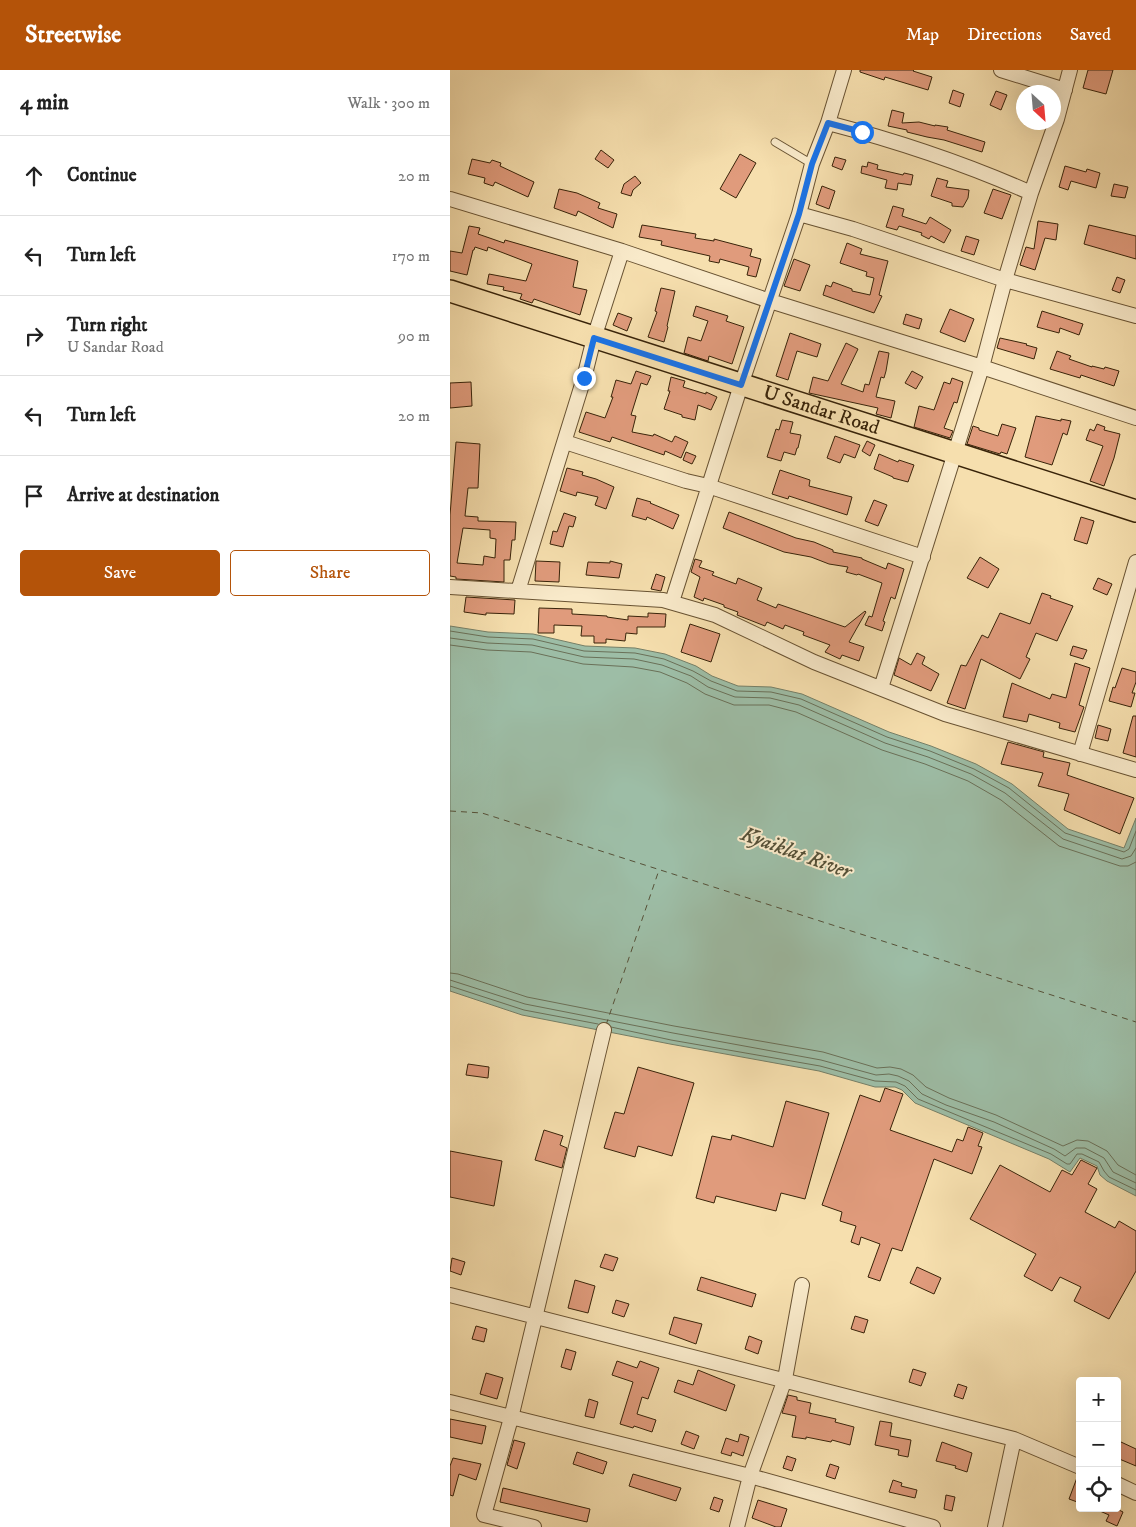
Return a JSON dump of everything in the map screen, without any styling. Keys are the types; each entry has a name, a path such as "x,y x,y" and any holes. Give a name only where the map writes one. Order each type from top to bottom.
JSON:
{"main road":[{"name":"U Sandar Road","path":"450,291 1136,511"}],"street":[{"path":"672,602 741,385 799,214 812,164 828,123 844,70"},
{"path":"1001,70 1065,90"},
{"path":"881,688 982,367 1005,280 1031,193 1057,120 1070,70"},
{"path":"828,123 862,132 985,173 1031,193"},
{"path":"450,199 622,252 1136,418"},
{"path":"799,214 853,229 1005,280 1136,316"},
{"path":"518,591 565,442 594,338 622,252"},
{"path":"565,442 686,481 708,486 923,557"},
{"path":"1080,754 1130,606 1136,562"},
{"path":"450,587 672,602 715,615 814,662 945,714 1136,770"},
{"path":"534,1527 484,1515 510,1418 604,1030"},
{"path":"737,1527 750,1476 785,1379 802,1285"},
{"path":"450,1295 1014,1439 1076,1465"},
{"path":"450,1402 750,1476 933,1527"},
{"path":"995,1527 1014,1439"},
{"path":"1121,1486 1136,1493"}],"lane":[{"path":"775,142 812,164"}],"water":[{"name":"Kyaiklat River","path":"450,626 488,632 533,634 585,646 635,648 665,654 738,686 771,687 802,694 889,732 976,764 1012,784 1068,829 1124,848 1136,818 1136,1196 1107,1181 1100,1175 1097,1166 1080,1158 1070,1172 1049,1159 915,1103 902,1090 895,1087 875,1087 819,1071 522,1015 450,991"}],"building":[{"path":"860,70 914,70 932,77 928,90 885,77 884,80 860,72"},
{"path":"1088,70 1113,70 1106,94 1083,88"},
{"path":"953,90 964,94 960,107 949,103"},
{"path":"996,91 1007,95 1001,110 990,105"},
{"path":"892,110 904,113 902,123 919,122 948,127 947,130 985,142 982,152 888,126"},
{"path":"601,150 614,160 608,168 595,159"},
{"path":"740,154 756,163 736,198 720,189"},
{"path":"835,157 846,160 842,170 832,166"},
{"path":"472,159 490,163 492,160 501,163 500,166 534,182 528,197 495,182 493,186 484,183 485,178 468,174"},
{"path":"868,162 878,165 877,169 903,175 904,173 913,175 911,185 898,183 897,190 885,188 887,180 861,173 862,166 867,167"},
{"path":"1065,166 1086,172 1087,169 1100,173 1096,188 1071,181 1068,190 1059,187"},
{"path":"635,176 641,183 633,190 631,196 621,193 624,184"},
{"path":"937,178 948,181 946,187 969,190 968,198 963,207 952,206 952,203 931,196"},
{"path":"1114,184 1128,187 1125,198 1111,196"},
{"path":"822,186 835,191 829,209 816,204"},
{"path":"559,189 577,193 600,203 598,208 617,214 613,228 578,211 576,216 554,208"},
{"path":"993,189 1011,195 1002,219 984,213"},
{"path":"893,206 904,209 902,216 926,224 930,217 951,230 944,243 931,236 929,239 921,235 922,233 899,226 897,230 886,227"},
{"path":"1038,221 1058,224 1056,240 1045,238 1035,270 1020,265 1026,247 1034,249"},
{"path":"642,225 696,234 695,238 714,241 714,239 752,249 750,256 761,259 756,277 747,275 749,267 720,259 719,263 709,261 710,256 661,245 662,241 639,237"},
{"path":"1089,225 1136,236 1136,259 1084,244"},
{"path":"469,226 480,228 478,234 504,243 505,240 578,261 573,287 587,290 580,315 534,299 532,303 520,299 522,294 503,290 504,287 487,284 489,274 526,281 532,264 488,247 487,251 475,247 467,275 450,271 450,251 462,253"},
{"path":"966,236 979,240 974,255 961,251"},
{"path":"847,243 862,249 860,254 888,261 879,295 882,296 874,313 823,295 826,285 831,287 833,282 852,289 852,291 870,295 874,278 866,276 867,272 840,263"},
{"path":"794,259 810,265 800,291 784,286"},
{"path":"1117,277 1125,280 1120,293 1112,290"},
{"path":"661,288 675,291 664,342 648,337 657,312 655,311"},
{"path":"696,306 728,316 726,321 744,327 732,364 709,356 708,361 684,353 688,337 701,341 708,321 693,316"},
{"path":"950,309 974,319 965,342 940,332"},
{"path":"1042,311 1083,324 1079,335 1060,328 1059,333 1037,327"},
{"path":"618,313 632,318 627,331 613,325"},
{"path":"906,314 922,319 919,329 903,324"},
{"path":"790,333 821,344 817,357 797,351 788,380 776,376"},
{"path":"1000,338 1037,348 1034,359 997,348"},
{"path":"846,343 858,349 841,384 863,392 865,384 869,385 879,351 889,353 884,378 881,377 876,397 895,401 891,418 876,414 878,408 809,393 813,377 828,381"},
{"path":"1057,351 1071,356 1069,359 1092,367 1104,369 1105,367 1119,371 1114,386 1081,375 1080,378 1050,369"},
{"path":"636,371 651,376 647,385 641,383 631,415 636,416 632,432 653,436 654,434 672,442 675,436 688,442 681,458 665,451 664,455 612,437 610,442 579,432 586,412 605,418 613,397 611,397 616,380 631,384"},
{"path":"912,371 923,377 916,389 905,383"},
{"path":"671,377 685,381 683,387 706,394 706,392 717,397 711,410 698,405 695,420 682,417 682,415 664,409 670,391 668,391"},
{"path":"952,378 963,382 957,403 954,402 944,428 953,431 950,438 914,427 919,406 934,410 944,382 950,384"},
{"path":"471,382 472,406 450,408 450,383"},
{"path":"1036,416 1071,421 1067,435 1063,433 1052,465 1025,457"},
{"path":"782,420 793,422 790,433 801,435 795,455 784,452 781,461 767,457 776,429 779,430"},
{"path":"1002,424 1016,428 1007,454 1001,452 1000,454 967,444 973,426 998,436"},
{"path":"1097,424 1105,427 1104,430 1120,434 1104,486 1090,481 1103,446 1086,440 1090,429 1094,431"},
{"path":"835,436 860,445 855,458 844,454 840,463 827,458"},
{"path":"867,441 875,445 870,456 862,451"},
{"path":"456,442 480,444 478,488 468,488 465,516 478,517 478,521 516,522 515,540 512,540 510,560 504,560 504,582 456,579 456,577 450,576 450,515","holes":["463,528 490,530 490,538 496,539 495,558 484,556 483,565 457,563"]},
{"path":"686,452 696,456 692,464 683,460"},
{"path":"879,454 898,462 899,460 914,465 908,482 893,478 874,469"},
{"path":"567,468 583,472 582,475 614,487 606,509 595,505 598,497 577,492 576,496 560,491"},
{"path":"780,470 810,480 809,486 852,497 847,515 789,496 788,499 772,494"},
{"path":"637,498 651,502 679,515 673,529 647,517 646,520 632,516"},
{"path":"874,500 887,505 878,526 865,521"},
{"path":"729,512 796,538 814,542 833,550 833,552 862,558 886,569 888,563 904,569 895,599 891,597 883,621 885,622 882,631 865,625 869,616 872,617 882,583 858,574 846,572 848,567 784,552 723,528"},
{"path":"564,513 576,517 573,527 569,526 563,547 550,544 553,531 557,532"},
{"path":"1081,517 1094,521 1087,544 1074,540"},
{"path":"980,557 999,569 988,588 967,578"},
{"path":"695,559 702,561 699,567 714,572 712,575 736,584 738,578 762,588 757,600 776,608 778,604 845,627 865,611 849,642 864,647 859,661 842,655 840,659 825,652 830,645 803,635 804,632 785,625 783,629 767,622 765,626 737,615 738,612 724,607 724,605 704,598 703,601 694,597 700,577 691,572"},
{"path":"536,561 560,562 559,582 535,581"},
{"path":"610,561 622,564 619,578 586,575 588,562 610,563"},
{"path":"656,574 665,577 661,591 651,589"},
{"path":"1098,578 1112,584 1107,595 1093,589"},
{"path":"1042,593 1051,596 1050,598 1073,606 1057,641 1036,633 1026,657 1030,659 1020,679 981,659 965,709 947,703 961,665 966,666 982,635 988,638 1000,613 1030,624"},
{"path":"466,597 515,600 514,614 486,613 486,615 464,612"},
{"path":"539,608 572,609 572,614 607,616 628,620 628,616 648,617 648,613 666,614 665,627 637,627 637,634 626,633 625,641 606,639 606,643 594,643 594,636 581,636 582,626 554,625 554,633 538,633"},
{"path":"690,624 720,634 711,662 681,652"},
{"path":"1073,646 1087,650 1083,659 1070,655"},
{"path":"917,653 925,657 922,664 939,674 931,691 894,675 899,658 911,665"},
{"path":"1075,663 1090,668 1079,705 1084,707 1075,732 1059,728 1060,723 1029,714 1027,722 1003,717 1012,683 1050,699 1052,694 1066,698"},
{"path":"1122,668 1136,672 1136,682 1132,693 1135,693 1131,707 1109,701"},
{"path":"1133,716 1136,716 1136,757 1123,753"},
{"path":"1098,725 1111,729 1108,741 1095,738"},
{"path":"1008,742 1044,752 1043,757 1070,763 1067,775 1134,798 1120,834 1064,810 1069,794 1038,786 1043,773 1001,764"},
{"path":"468,1064 489,1067 488,1078 466,1075"},
{"path":"638,1067 694,1083 672,1156 638,1146 635,1157 604,1148 615,1112 624,1114"},
{"path":"885,1088 903,1094 890,1130 952,1152 957,1139 963,1141 968,1127 983,1133 978,1146 982,1147 972,1174 934,1159 902,1251 892,1248 880,1281 868,1277 880,1244 861,1237 859,1245 851,1242 856,1226 840,1221 842,1212 822,1205 860,1095 880,1102"},
{"path":"786,1101 829,1113 805,1199 781,1193 776,1211 716,1196 714,1203 696,1198 712,1136 731,1140 732,1135 773,1147"},
{"path":"544,1130 563,1136 560,1145 567,1148 562,1168 535,1160"},
{"path":"450,1151 502,1161 494,1206 450,1197"},
{"path":"1081,1160 1097,1168 1088,1184 1097,1189 1085,1212 1115,1228 1119,1221 1136,1231 1136,1271 1109,1319 1074,1301 1081,1287 1060,1277 1052,1291 1024,1276 1036,1254 970,1219 1000,1165 1050,1192 1062,1170 1072,1175"},
{"path":"605,1254 618,1258 613,1271 600,1267"},
{"path":"452,1258 465,1262 461,1275 450,1271"},
{"path":"917,1267 941,1278 934,1294 910,1283"},
{"path":"701,1277 756,1294 752,1307 697,1290"},
{"path":"575,1280 595,1286 588,1313 568,1308"},
{"path":"616,1300 629,1304 624,1317 612,1313"},
{"path":"855,1316 868,1320 864,1333 851,1329"},
{"path":"674,1317 702,1324 696,1344 669,1334"},
{"path":"476,1326 487,1329 484,1342 472,1339"},
{"path":"749,1336 762,1341 758,1354 745,1349"},
{"path":"566,1349 576,1352 571,1370 561,1367"},
{"path":"617,1361 637,1368 640,1361 659,1368 648,1399 642,1397 637,1414 656,1420 652,1432 620,1424 633,1382 612,1375"},
{"path":"913,1369 926,1373 921,1386 909,1382"},
{"path":"698,1370 735,1385 726,1411 674,1392 678,1380 693,1385"},
{"path":"486,1373 503,1378 497,1399 480,1394"},
{"path":"958,1384 967,1387 963,1399 954,1396"},
{"path":"788,1395 797,1397 797,1400 811,1403 809,1413 836,1419 835,1422 854,1427 850,1445 832,1440 831,1442 806,1437 806,1439 792,1437 796,1416 782,1413"},
{"path":"589,1399 598,1402 594,1418 585,1416"},
{"path":"450,1419 486,1426 482,1444 450,1437"},
{"path":"880,1421 892,1423 890,1436 911,1440 908,1457 898,1455 899,1450 875,1445"},
{"path":"686,1431 699,1436 694,1449 681,1444"},
{"path":"740,1434 749,1437 743,1456 732,1452 731,1456 721,1453 726,1438 738,1442"},
{"path":"514,1440 525,1443 517,1469 507,1465"},
{"path":"942,1442 972,1453 967,1472 955,1468 956,1466 936,1461"},
{"path":"1121,1442 1136,1449 1136,1466 1121,1460"},
{"path":"577,1452 607,1462 603,1474 573,1464"},
{"path":"787,1456 796,1459 792,1471 783,1468"},
{"path":"453,1458 481,1464 476,1480 459,1474 453,1496 450,1495 450,1466"},
{"path":"830,1464 839,1467 835,1479 826,1476"},
{"path":"633,1474 681,1488 676,1501 629,1486"},
{"path":"893,1480 902,1483 901,1486 917,1490 915,1498 889,1492"},
{"path":"1076,1480 1076,1502 1069,1499"},
{"path":"503,1488 590,1509 587,1522 500,1502"},
{"path":"946,1495 955,1497 952,1511 944,1509"},
{"path":"714,1497 723,1500 719,1512 710,1509"},
{"path":"758,1500 787,1509 781,1527 752,1518"},
{"path":"1102,1512 1123,1512 1117,1526 1106,1521 1109,1515"}],"ferry route":[{"path":"450,811 482,813 1136,1022"},
{"path":"606,1025 659,870"}],"route":[{"path":"584,378 594,338 741,385 799,214 812,164 828,123 862,132"}]}
